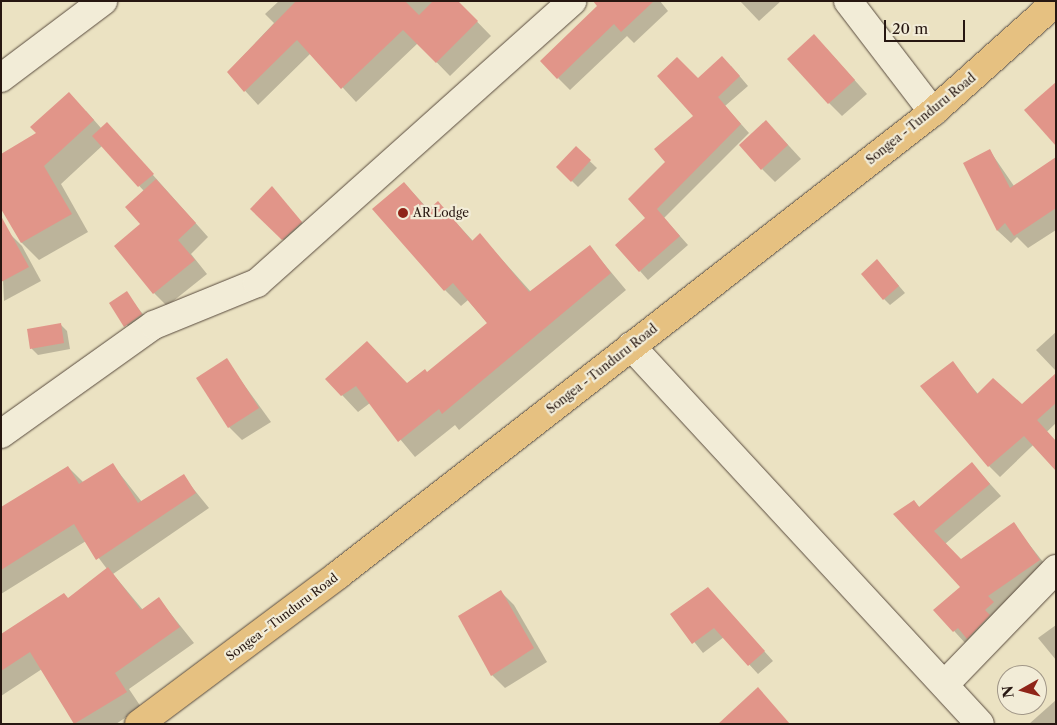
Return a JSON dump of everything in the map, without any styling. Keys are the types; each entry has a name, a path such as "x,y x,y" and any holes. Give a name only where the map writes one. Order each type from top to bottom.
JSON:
{"highway":[{"name":"Songea - Tunduru Road","path":"139,724 933,112 1056,2"}],"street":[{"path":"1,78 102,1"},
{"path":"1,434 154,325 257,284 572,1"},
{"path":"848,1 933,112"},
{"path":"631,346 980,724"},
{"path":"944,684 1056,569"}],"building":[{"path":"296,1 405,1 419,15 433,1 458,1 478,21 436,63 403,30 341,89 297,40 244,92 227,72"},
{"path":"593,1 654,1 621,32 614,24 557,79 540,61 597,6"},
{"path":"814,34 855,80 828,104 787,59"},
{"path":"722,56 740,76 718,97 741,124 657,209 680,236 639,272 615,245 645,218 628,199 665,162 654,149 693,116 657,76 677,57 698,78"},
{"path":"1056,82 1056,146 1024,110"},
{"path":"69,92 94,120 44,166 72,214 21,243 1,209 1,154 36,133 30,127"},
{"path":"766,120 788,145 761,170 739,145"},
{"path":"107,122 154,174 138,187 92,136"},
{"path":"576,146 591,160 571,182 556,167"},
{"path":"990,149 1010,188 1056,157 1056,208 1014,236 1005,223 997,231 963,163"},
{"path":"156,179 196,223 178,240 195,260 153,294 114,246 140,224 125,207"},
{"path":"404,182 428,210 438,201 472,241 480,233 529,292 590,245 611,273 442,414 439,409 398,442 356,386 341,396 325,379 367,341 407,383 425,369 427,372 487,323 453,283 444,291 372,209"},
{"path":"272,186 302,222 282,240 250,209"},
{"path":"1,216 29,267 1,282"},
{"path":"877,259 899,286 883,300 861,274"},
{"path":"127,291 142,314 124,327 109,303"},
{"path":"61,323 64,343 30,349 27,329"},
{"path":"227,358 259,408 228,428 196,378"},
{"path":"953,361 977,394 993,378 1022,404 1056,373 1056,403 1037,420 1056,441 1056,471 1024,436 988,467 920,386"},
{"path":"972,462 990,484 934,531 961,559 1014,522 1040,560 988,596 994,602 985,610 990,615 967,639 958,628 953,632 933,610 960,587 893,514 914,500 919,507"},
{"path":"113,463 138,503 184,474 196,493 96,560 74,524 1,570 1,507 68,466 79,484"},
{"path":"108,567 141,610 159,597 180,627 115,673 127,692 74,724 30,652 1,671 1,634 64,593 68,598"},
{"path":"708,587 765,651 748,666 714,628 692,644 670,614"},
{"path":"501,590 534,648 491,676 458,616"},
{"path":"758,687 790,724 718,724 746,698"}],"place":[{"name":"AR Lodge","path":"403,213"}]}
